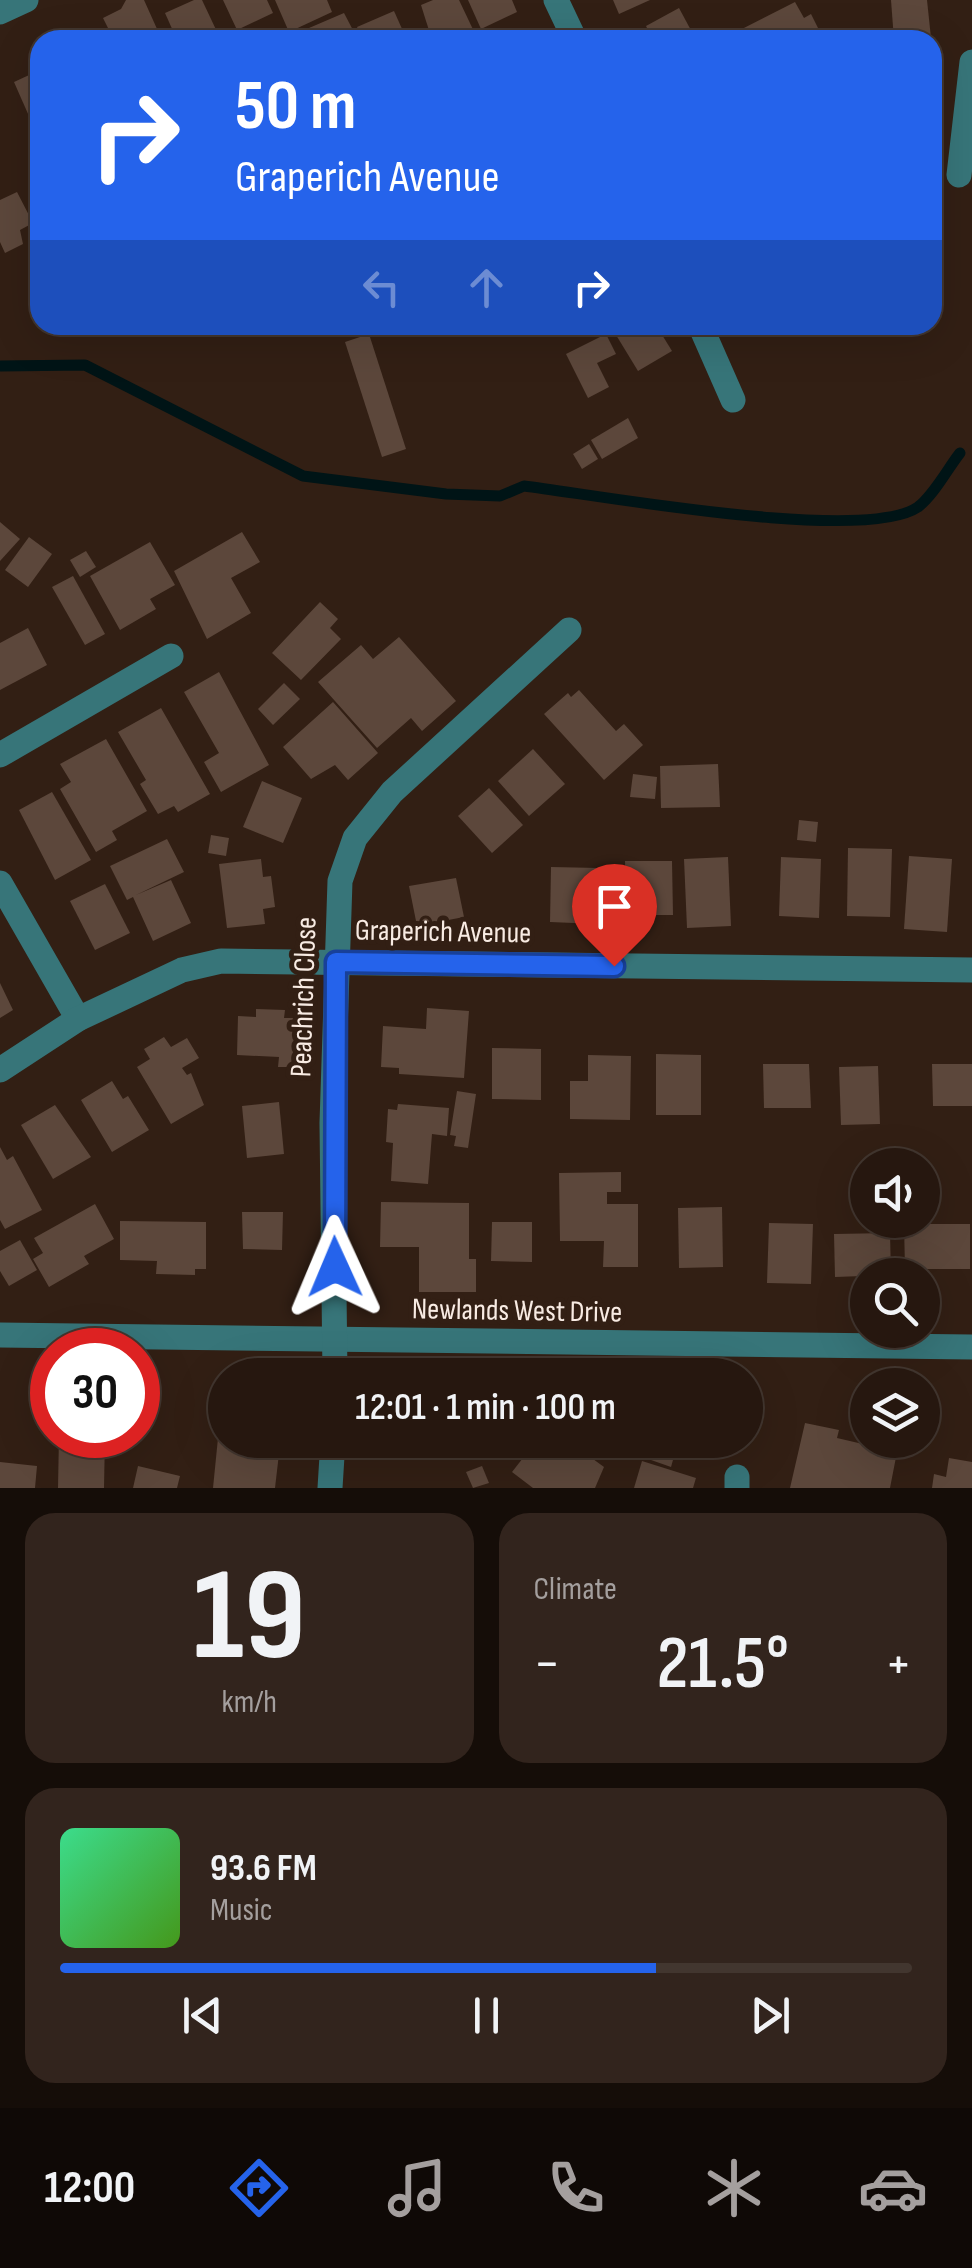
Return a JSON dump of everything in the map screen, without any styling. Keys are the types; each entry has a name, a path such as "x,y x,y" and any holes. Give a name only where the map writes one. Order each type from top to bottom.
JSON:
{"street":[{"path":"0,12 26,0"},
{"path":"556,0 570,30"},
{"path":"959,175 972,62"},
{"path":"704,335 733,400"},
{"name":"Peachrich Close","path":"335,1358 332,1123 340,881 355,838 392,792 569,630"},
{"path":"0,755 171,656"},
{"path":"0,883 78,1019"},
{"name":"Graperich Avenue","path":"0,1070 78,1019 182,970 221,961 972,970"},
{"name":"Newlands West Drive","path":"0,1335 972,1348"},
{"path":"330,1488 332,1458"}],"building":[{"path":"126,0 144,0 158,30 109,30 103,18 121,9"},
{"path":"202,0 216,30 173,30 165,13"},
{"path":"223,0 267,0 273,13 237,30"},
{"path":"275,0 327,0 332,12 288,30"},
{"path":"433,0 459,0 473,30 429,30 421,5"},
{"path":"468,0 512,0 517,12 481,29"},
{"path":"613,0 650,0 619,14"},
{"path":"891,0 927,0 930,30 893,30"},
{"path":"795,2 804,18 811,14 819,30 740,30"},
{"path":"679,8 691,30 648,30 646,26"},
{"path":"394,11 403,30 358,30 357,27"},
{"path":"344,13 353,30 304,30"},
{"path":"30,75 30,118 14,82"},
{"path":"17,192 30,217 30,225 20,230 23,244 5,253 0,242 0,200"},
{"path":"369,335 406,449 382,457 345,342"},
{"path":"606,335 616,354 597,363 609,387 588,398 566,354"},
{"path":"616,335 662,335 672,351 638,371"},
{"path":"628,418 638,438 602,459 591,440"},
{"path":"589,444 598,459 582,469 573,454"},
{"path":"0,522 20,539 0,561"},
{"path":"242,532 260,562 231,578 251,613 207,639 174,571"},
{"path":"29,537 52,554 28,587 5,570"},
{"path":"150,542 175,585 150,599 156,609 120,630 90,576"},
{"path":"86,551 96,567 80,577 70,560"},
{"path":"73,576 105,634 85,645 52,587"},
{"path":"320,602 338,619 330,628 341,639 301,680 272,653"},
{"path":"28,628 47,665 0,690 0,643"},
{"path":"399,637 456,701 422,731 411,718 377,748 318,682 361,645 373,659"},
{"path":"219,672 269,765 221,792 204,762 219,753 184,692"},
{"path":"284,683 300,699 273,725 258,709"},
{"path":"579,690 616,731 624,724 643,745 604,780 544,714 568,693 571,697"},
{"path":"333,702 378,753 348,780 335,765 311,779 283,747"},
{"path":"161,708 210,794 178,812 174,806 158,814 140,784 146,780 118,732"},
{"path":"106,739 147,811 112,831 117,840 96,852 60,789 71,782 60,764"},
{"path":"533,749 565,784 529,816 498,781"},
{"path":"718,764 720,807 661,808 660,766"},
{"path":"633,774 657,777 655,799 630,797"},
{"path":"262,781 302,798 283,843 243,827"},
{"path":"489,788 523,825 492,853 458,816"},
{"path":"52,792 91,860 55,880 19,810"},
{"path":"799,820 818,822 816,842 797,840"},
{"path":"211,835 229,838 226,856 208,853"},
{"path":"167,839 184,872 136,895 171,880 191,923 153,941 133,897 127,900 110,866"},
{"path":"848,848 892,849 890,917 847,916"},
{"path":"909,856 952,859 947,932 904,929"},
{"path":"728,857 731,926 687,928 684,859"},
{"path":"781,857 821,859 819,918 779,916"},
{"path":"261,859 263,877 271,876 275,907 263,909 265,924 227,928 219,864"},
{"path":"625,861 672,861 673,915 626,915"},
{"path":"551,867 599,868 598,924 550,922"},
{"path":"456,878 464,917 417,926 409,886"},
{"path":"105,884 130,933 95,950 70,901"},
{"path":"0,983 13,1010 0,1018"},
{"path":"427,1008 469,1011 464,1078 399,1074 399,1068 381,1067 383,1026 426,1029"},
{"path":"256,1009 285,1010 284,1018 300,1018 299,1067 278,1067 279,1057 237,1055 238,1016 256,1017"},
{"path":"164,1037 171,1047 187,1038 199,1058 182,1068 187,1075 191,1073 204,1105 171,1124 137,1067 150,1059 144,1049"},
{"path":"492,1048 541,1049 541,1100 492,1099"},
{"path":"656,1054 701,1055 701,1115 656,1115"},
{"path":"588,1055 631,1056 630,1120 570,1119 570,1081 588,1081"},
{"path":"763,1064 809,1064 811,1108 764,1108"},
{"path":"932,1064 972,1064 972,1106 933,1106"},
{"path":"878,1066 880,1124 841,1125 839,1067"},
{"path":"112,1081 123,1099 128,1096 149,1130 112,1152 81,1100"},
{"path":"457,1091 476,1094 468,1148 454,1146 456,1136 450,1135"},
{"path":"279,1102 284,1154 247,1158 242,1106"},
{"path":"398,1104 449,1108 447,1136 432,1134 428,1184 391,1181 393,1143 386,1142 388,1109 397,1110"},
{"path":"55,1105 91,1157 53,1179 21,1125"},
{"path":"0,1147 7,1160 13,1156 42,1210 5,1229 0,1220"},
{"path":"621,1172 621,1192 607,1192 607,1204 638,1204 638,1267 603,1267 604,1241 560,1241 559,1173"},
{"path":"381,1202 469,1203 469,1259 476,1259 476,1292 419,1292 419,1247 380,1247"},
{"path":"95,1204 114,1239 84,1256 89,1264 49,1287 33,1259 43,1253 34,1238"},
{"path":"722,1207 723,1267 679,1268 678,1208"},
{"path":"242,1212 283,1212 282,1250 243,1249"},
{"path":"120,1221 206,1222 206,1269 195,1269 195,1275 156,1274 157,1261 120,1260"},
{"path":"492,1222 532,1222 532,1262 491,1261"},
{"path":"769,1223 813,1224 811,1284 767,1283"},
{"path":"940,1224 970,1224 970,1269 940,1269 940,1258 905,1258 904,1238 940,1238"},
{"path":"834,1234 890,1238 891,1258 850,1258 850,1276 835,1277"},
{"path":"20,1240 37,1270 9,1286 0,1271 0,1251"},
{"path":"805,1423 839,1430 837,1438 850,1441 850,1458 896,1458 890,1488 790,1488"},
{"path":"59,1458 105,1458 104,1488 58,1488"},
{"path":"216,1458 278,1458 275,1488 213,1488"},
{"path":"523,1458 592,1458 604,1467 595,1488 533,1488 512,1472"},
{"path":"652,1458 674,1458 671,1467"},
{"path":"949,1458 972,1462 972,1488 932,1488 934,1474 946,1477"},
{"path":"642,1461 696,1478 693,1488 634,1488"},
{"path":"0,1462 37,1466 35,1488 0,1488"},
{"path":"138,1466 180,1476 177,1488 133,1488"},
{"path":"482,1466 489,1483 473,1488 466,1472"}],"waterway":[{"path":"0,366 85,365 303,476 446,494 500,496 524,486 728,514 844,521 889,517 918,507 960,453"}],"route":[{"path":"335,1267 332,1123 336,962 614,966"}]}
